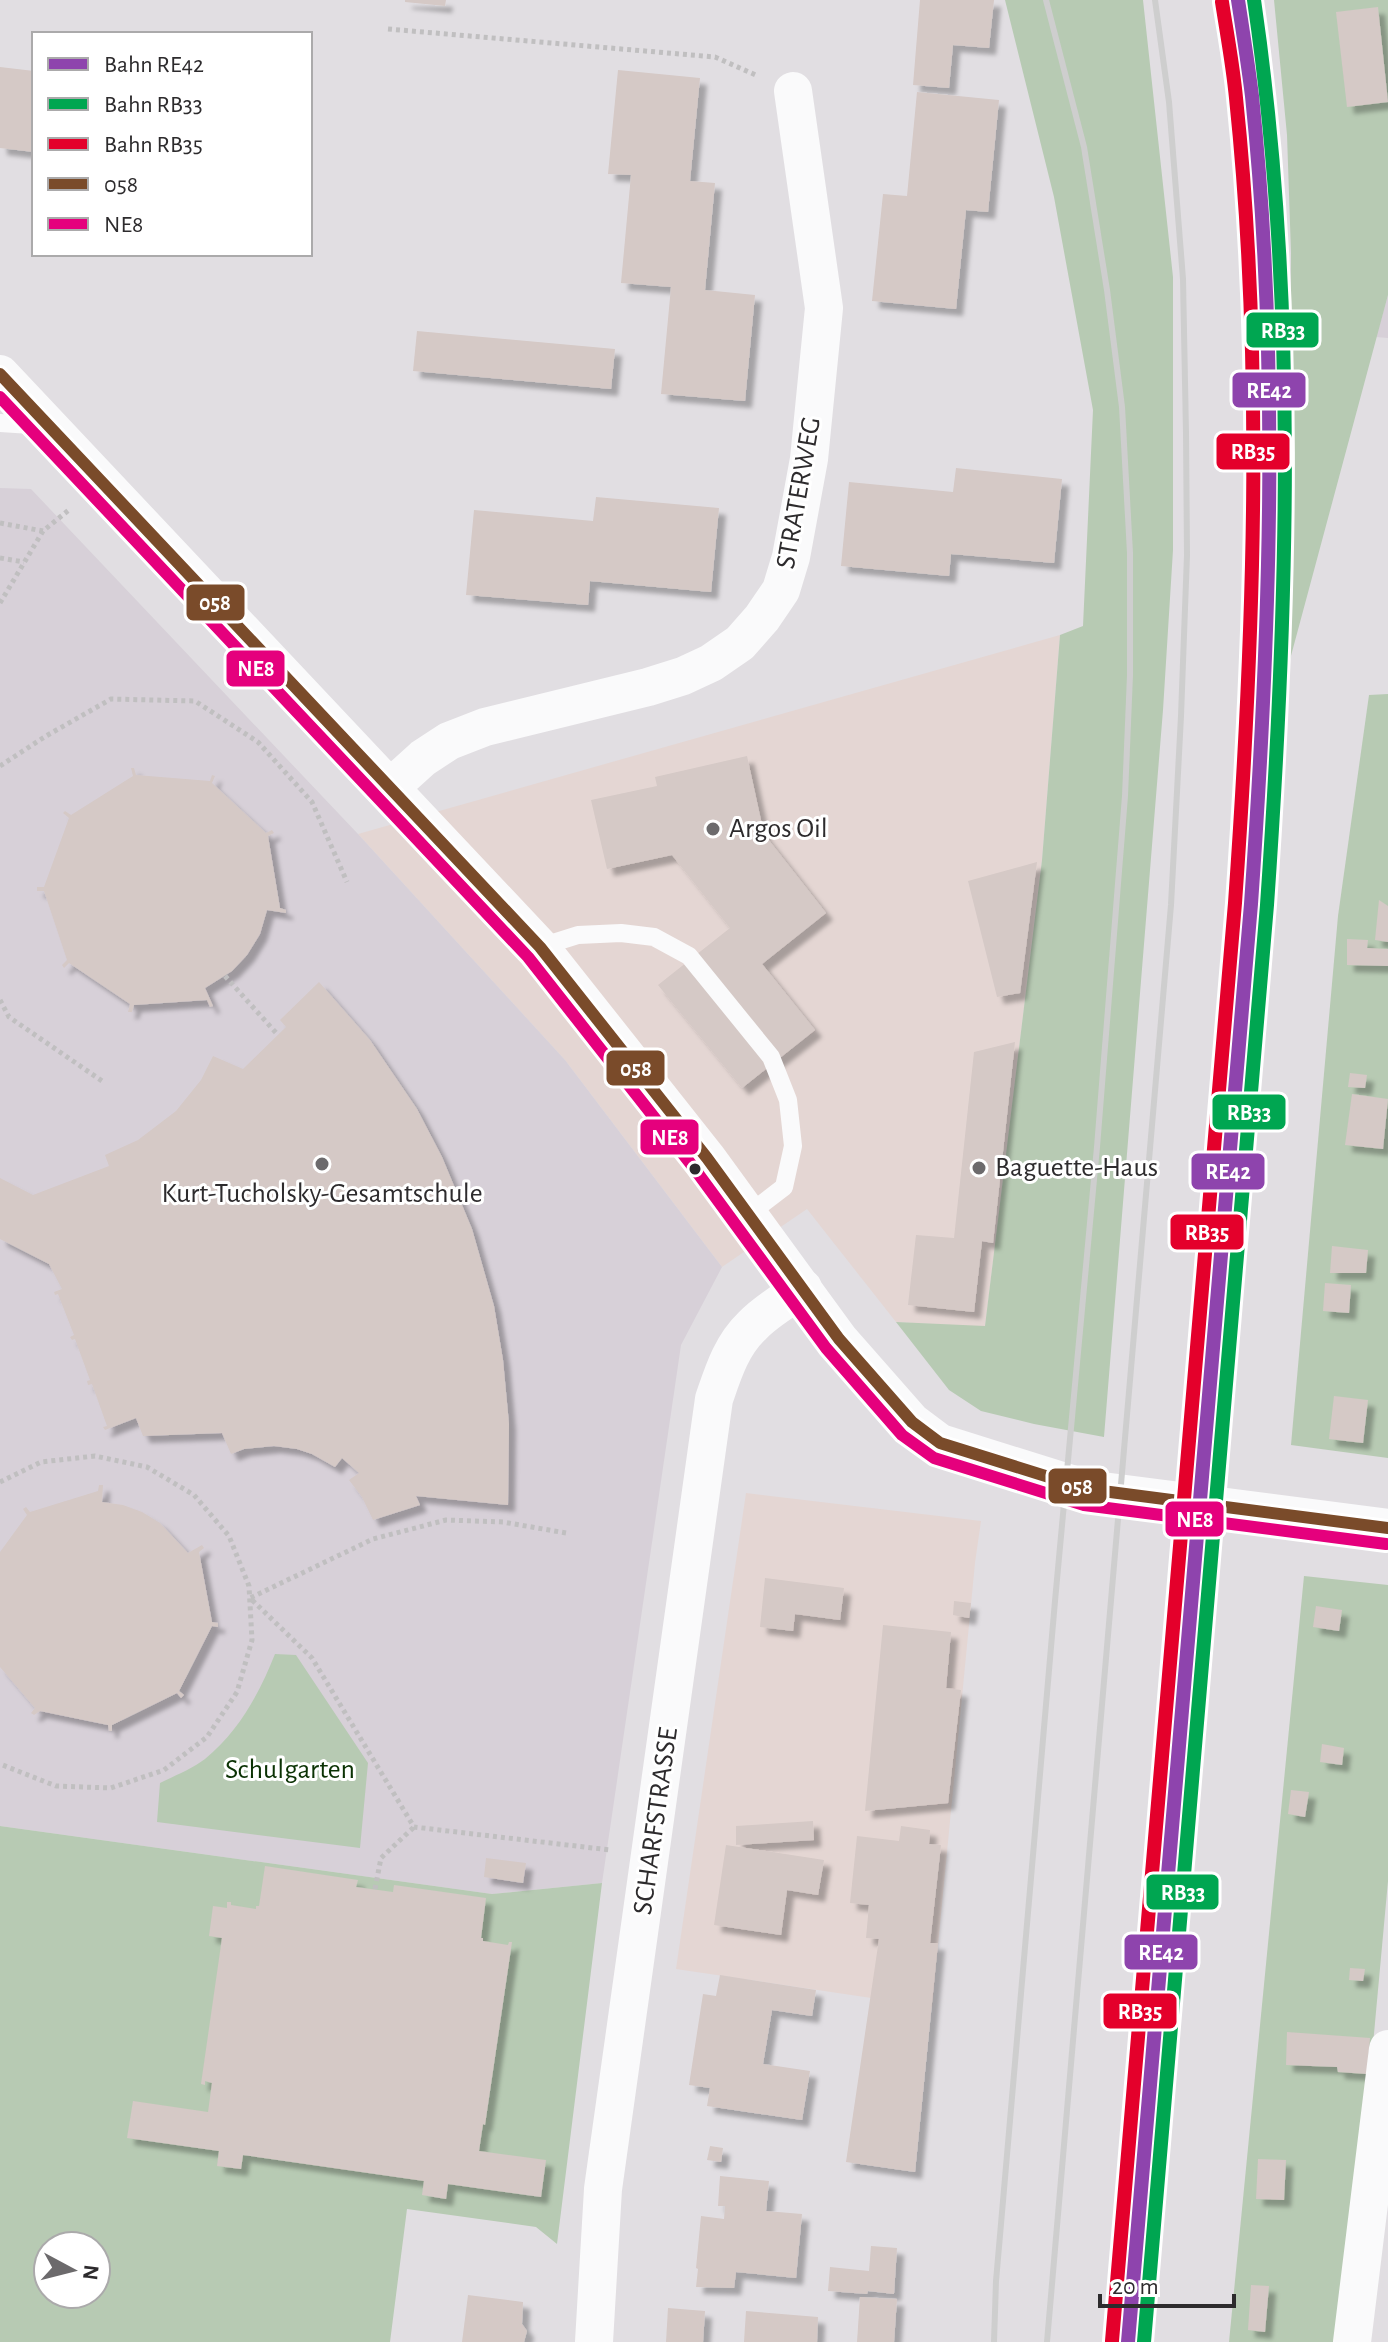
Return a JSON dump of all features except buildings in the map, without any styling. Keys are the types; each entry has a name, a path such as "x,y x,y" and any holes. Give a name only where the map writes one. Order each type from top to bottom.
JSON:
{"street":[{"name":"STRATERWEG","path":"391,787 436,749 485,727 648,687 711,663 740,643 781,590 791,557 809,459 824,308 793,91"},
{"path":"0,374 540,947 707,1158 839,1339 912,1422 940,1443 1087,1489 1388,1528"},
{"name":"SCHARFSTRASSE","path":"594,2342 603,2189 714,1399 738,1342 752,1325 803,1288"},
{"path":"1352,2342 1388,2049"}],"lane":[{"path":"0,423 48,426"},
{"path":"540,947 578,935 621,933 654,937 689,956 771,1057 788,1100 793,1146 784,1187 749,1214"}],"path":[{"path":"388,29 715,57 793,91"},
{"path":"1,598 43,531 103,483"},
{"path":"0,523 43,531"},
{"path":"0,558 24,562"},
{"path":"0,766 111,699 195,701 258,742 312,802 347,882"},
{"path":"225,976 278,1035"},
{"path":"0,1000 9,1017 102,1081"},
{"path":"0,1482 41,1462 95,1456 147,1467 194,1495 229,1536 249,1586 252,1640 237,1692 207,1737 164,1770 111,1788 56,1786 0,1764"},
{"path":"250,1598 373,1539 446,1520 503,1522 566,1533"},
{"path":"250,1598 312,1658 414,1827"},
{"path":"375,1889 381,1858 414,1827 651,1855"}],"shaded area":[{"path":"1388,295 1388,338 1376,337"},
{"name":"Kurt-Tucholsky-Gesamtschule","path":"0,488 31,489 358,834 565,1060 722,1267 681,1345 602,1883 492,1894 0,1826"},
{"path":"1060,635 1042,860 985,1327 896,1322 807,1209 722,1267 565,1060 358,834"},
{"path":"746,1493 981,1521 932,2007 676,1969"}],"green space":[{"path":"1005,0 1143,0 1173,277 1173,550 1163,710 1104,1437 981,1411 949,1390 896,1322 985,1326 1042,860 1060,635 1083,626 1093,410 1054,197"},
{"path":"1274,0 1388,0 1388,295 1288,667 1291,253 1287,135"},
{"path":"1388,694 1388,1458 1291,1445 1338,916 1369,695"},
{"path":"1304,1576 1388,1585 1388,1881 1369,2088 1337,2342 1229,2342"},
{"name":"Schulgarten","path":"275,1654 296,1655 368,1763 360,1848 157,1822 160,1783 200,1763 228,1736 255,1697"},
{"path":"0,1826 492,1894 602,1883 557,2244 536,2227 407,2209 390,2342 0,2342"}],"railway":[{"path":"994,2342 996,2281 1097,1147 1125,796 1130,675 1130,553 1122,407 1084,147 1046,0"},
{"path":"1047,2342 1171,905 1181,716 1187,555 1183,279 1169,102 1155,0"}],"rail line":[{"name":"RE42","path":"1128,2342 1251,904 1263,702 1269,500 1266,297 1252,96 1238,0"},
{"name":"RB33","path":"1144,2342 1267,905 1280,679 1285,452 1283,339 1278,226 1254,0"},
{"name":"RB35","path":"1112,2341 1235,903 1247,702 1253,500 1250,299 1236,98 1222,2"}],"transit line":[{"name":"058","path":"0,374 540,947 707,1158 839,1339 912,1422 940,1443 1087,1489 1388,1528"},
{"name":"NE8","path":"0,397 528,957 694,1168 826,1348 902,1435 934,1458 1084,1505 1386,1544"}],"place":[{"name":"Argos Oil","path":"713,829"},
{"name":"Kurt-Tucholsky-Gesamtschule","path":"322,1164"},
{"name":"Baguette-Haus","path":"979,1168"}]}
